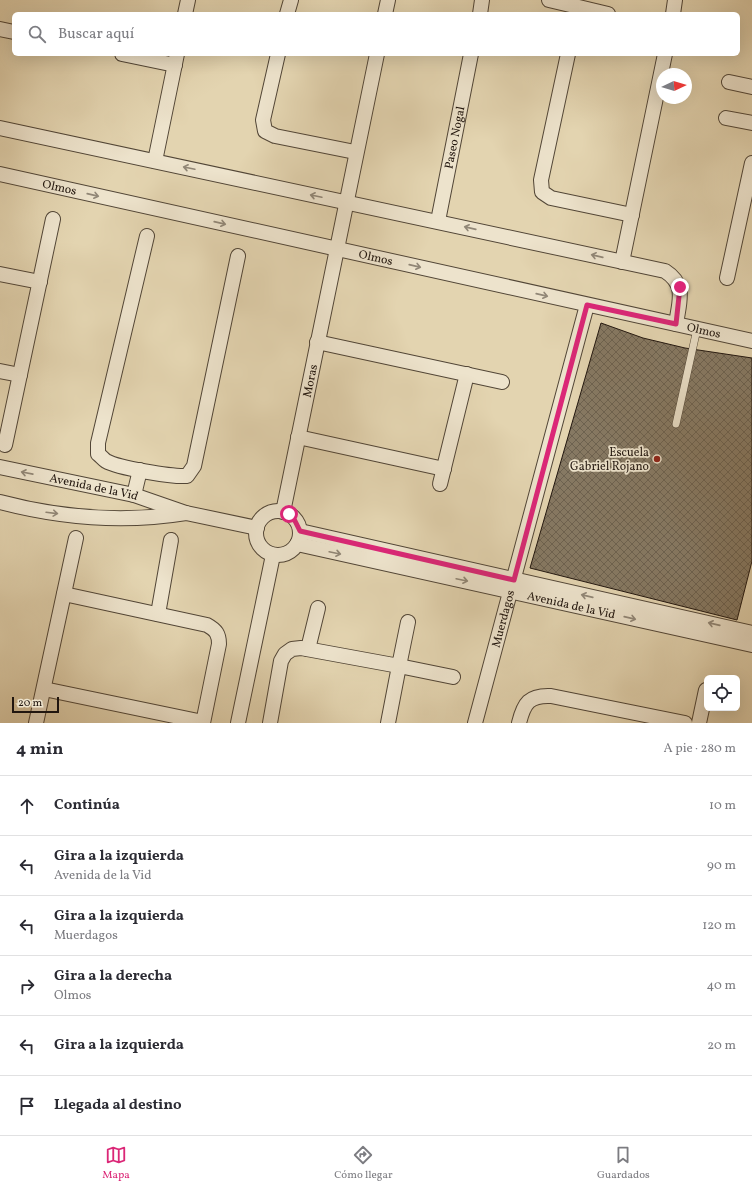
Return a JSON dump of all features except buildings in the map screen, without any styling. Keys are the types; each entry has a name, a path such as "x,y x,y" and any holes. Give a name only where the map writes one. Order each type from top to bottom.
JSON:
{"street":[{"path":"185,12 188,0"},
{"path":"288,12 291,0"},
{"path":"385,12 388,0"},
{"path":"480,12 482,0"},
{"path":"549,0 577,10 592,12"},
{"path":"673,12 675,0"},
{"path":"0,29 12,32"},
{"path":"144,56 176,59 155,161"},
{"path":"278,56 263,120 265,131 275,136 356,152"},
{"name":"Moras","path":"283,512 377,56"},
{"name":"Paseo Nogal","path":"438,221 472,56"},
{"path":"568,56 541,180 542,192 551,198 632,215"},
{"path":"622,262 665,56"},
{"path":"729,82 752,87"},
{"path":"726,118 752,123"},
{"path":"0,128 665,271 675,277 680,287 676,324"},
{"path":"727,278 752,163"},
{"name":"Olmos","path":"0,174 752,341"},
{"path":"5,445 53,219"},
{"path":"147,236 98,443 98,454 106,461 140,470 175,477 187,476 194,466 238,256"},
{"path":"0,274 40,282"},
{"name":"Muerdagos","path":"475,723 587,305"},
{"path":"317,342 502,382"},
{"path":"0,371 20,375"},
{"path":"440,484 467,374"},
{"path":"298,437 444,469"},
{"name":"Avenida de la Vid","path":"0,467 134,495 186,513 257,528"},
{"path":"134,495 140,470"},
{"name":"Avenida de la Vid","path":"0,502 29,510 94,518 155,518 186,513"},
{"path":"276,511 283,512 294,519 298,538 286,553 273,555 267,552 258,542 257,528 264,517 276,511"},
{"path":"36,723 76,538"},
{"name":"Avenida de la Vid","path":"298,538 513,585 752,633"},
{"path":"158,614 172,540"},
{"path":"238,723 273,555"},
{"name":"Avenida de la Vid","path":"513,585 752,646"},
{"path":"44,689 203,722 220,644 219,636 215,629 207,625 64,594"},
{"path":"308,649 318,608"},
{"path":"388,723 408,622"},
{"path":"270,723 281,662 285,654 292,649 308,649 453,677"},
{"path":"519,723 523,708 530,700 540,696 551,696 685,723"},
{"path":"700,723 704,701"}],"lane":[{"path":"676,424 697,329"}],"place":[{"name":"Escuela Gabriel Rojano","path":"657,459"}],"route":[{"path":"289,514 298,525 300,531 514,580 587,305 676,324 680,287"}]}
